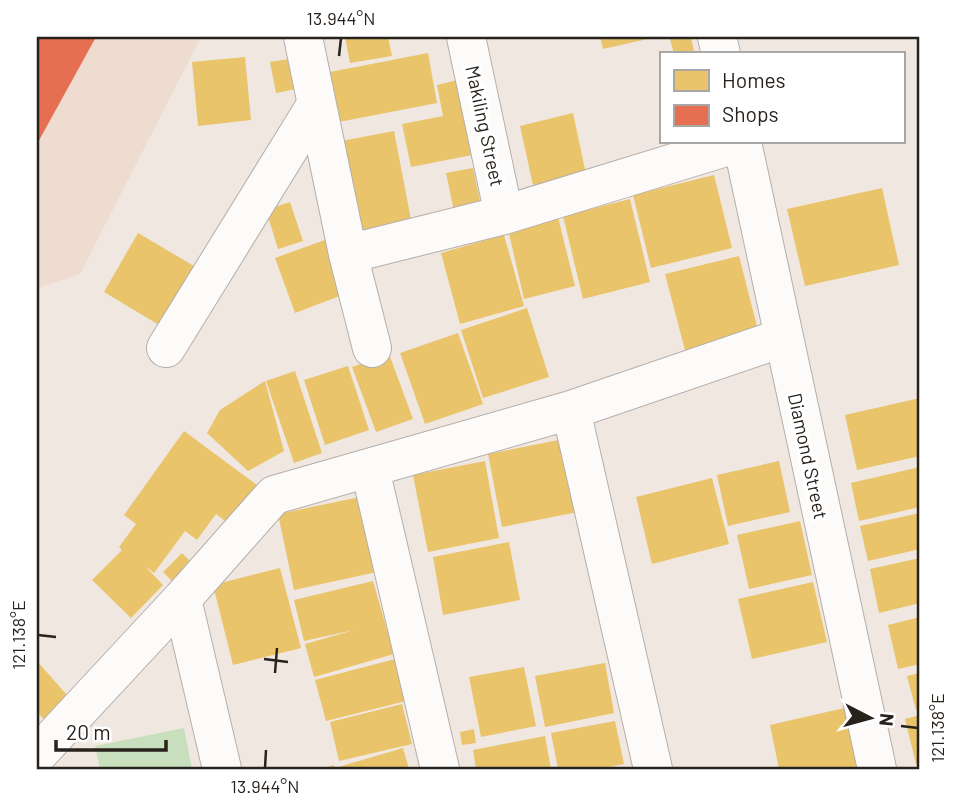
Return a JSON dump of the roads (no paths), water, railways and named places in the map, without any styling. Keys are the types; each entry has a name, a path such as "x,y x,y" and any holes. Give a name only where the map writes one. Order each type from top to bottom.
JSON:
{"street":[{"path":"303,37 348,254 372,348"},
{"name":"Makiling Street","path":"466,37 504,215"},
{"path":"166,348 316,106"},
{"path":"348,254 504,215 735,144"},
{"name":"Diamond Street","path":"741,144 877,769"},
{"path":"37,755 274,495 571,410 782,338"},
{"path":"571,410 653,769"},
{"path":"370,469 440,769"},
{"path":"182,599 222,769"}]}
